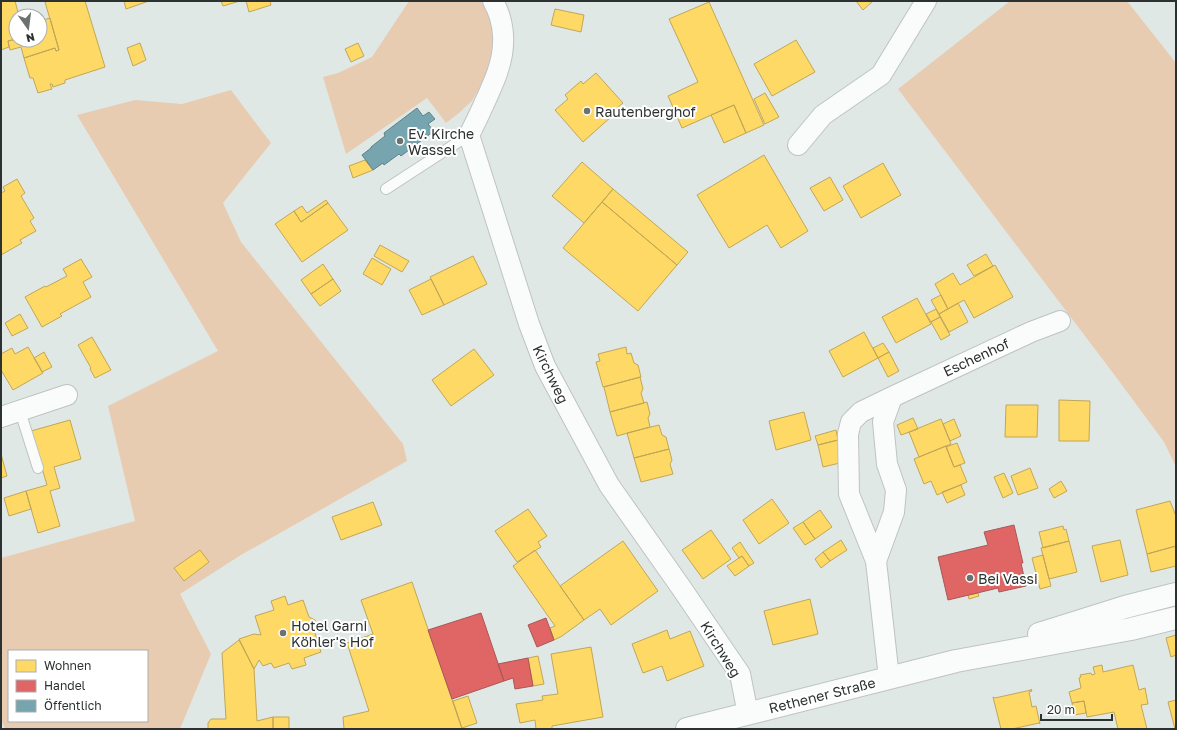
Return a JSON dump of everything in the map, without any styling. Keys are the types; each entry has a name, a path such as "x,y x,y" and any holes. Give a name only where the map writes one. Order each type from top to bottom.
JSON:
{"main road":[{"name":"Rethener Straße","path":"687,729 956,661 1124,607 1176,594"},
{"name":"Rethener Straße","path":"956,661 1131,630 1176,618"}],"street":[{"path":"469,135 480,115 498,70 502,53 502,23 498,10 493,1"},
{"path":"798,145 823,115 881,75 926,1"},
{"name":"Kirchweg","path":"469,135 529,324 545,366 609,485 740,674 748,714"},
{"name":"Eschenhof","path":"888,678 876,561 849,494 848,434 851,422 861,412 892,397 1030,332 1060,321"},
{"path":"1,417 67,395"},
{"name":"Eschenhof","path":"876,561 894,512 896,490 887,464 882,422 892,397"}],"lane":[{"path":"386,189 469,135"},
{"path":"20,411 38,468"}],"shaded area":[{"path":"409,1 483,1 495,23 497,40 491,68 472,101 446,123 427,98 346,154 323,77 338,73 372,57"},
{"path":"1010,1 1127,1 1176,63 1176,467 1164,442 898,89"},
{"path":"231,90 271,143 223,203 241,242 403,444 407,461 241,555 180,594 211,654 180,729 5,729 1,719 1,558 135,521 108,406 218,351 77,115 135,100 182,104"}],"building: Wohnen":[{"path":"1,1 15,1 17,8 8,8 8,47 1,50"},
{"path":"85,1 105,67 65,80 65,83 53,87 52,84 50,84 52,89 38,93 33,78 30,78 24,58 55,48 56,51 59,50 45,2"},
{"path":"124,1 149,1 126,9"},
{"path":"221,1 240,1 223,6"},
{"path":"246,1 270,1 271,5 249,12"},
{"path":"856,1 873,1 863,10"},
{"path":"709,2 764,125 746,133 734,105 682,128 668,96 698,82 669,19"},
{"path":"555,9 584,15 581,32 551,25"},
{"path":"50,18 59,50 56,51 55,48 24,58 21,48 48,48 48,19"},
{"path":"796,40 815,72 772,96 754,64"},
{"path":"140,43 146,60 133,66 127,48"},
{"path":"358,43 364,56 351,62 345,49"},
{"path":"596,73 623,103 610,114 612,116 583,142 555,110 568,99 565,95 581,81 583,84"},
{"path":"765,93 779,117 765,124 754,99"},
{"path":"734,105 746,133 724,143 711,115"},
{"path":"764,155 808,231 781,248 767,225 729,248 697,195"},
{"path":"365,160 373,170 353,178 349,166"},
{"path":"582,162 613,189 584,223 552,196"},
{"path":"883,163 901,195 861,218 843,186"},
{"path":"830,177 843,200 824,211 810,188"},
{"path":"17,179 25,193 21,196 34,218 30,221 36,231 20,240 22,243 1,255 1,193 5,191 3,187"},
{"path":"613,189 688,252 677,265 602,202"},
{"path":"326,200 328,203 301,222 294,211 302,206 307,213"},
{"path":"602,202 677,265 638,311 563,248"},
{"path":"328,203 348,230 302,262 275,224 294,211 301,222"},
{"path":"380,245 409,261 402,272 374,256"},
{"path":"986,254 993,266 974,276 967,265"},
{"path":"473,256 487,284 444,305 430,277"},
{"path":"372,258 391,269 382,285 363,274"},
{"path":"81,259 92,277 83,282 91,297 60,314 62,316 42,327 25,297 67,276 63,269"},
{"path":"323,264 333,279 311,294 301,280"},
{"path":"995,265 1013,297 974,318 964,300 948,309 935,284 953,273 960,285"},
{"path":"333,279 341,291 320,306 311,294"},
{"path":"431,279 444,305 422,315 409,290"},
{"path":"941,295 948,309 939,314 931,300"},
{"path":"917,298 931,324 896,343 882,317"},
{"path":"958,303 968,322 949,332 939,314"},
{"path":"936,309 940,317 931,322 926,314"},
{"path":"20,314 28,328 12,336 5,323"},
{"path":"940,317 950,335 941,340 931,322"},
{"path":"864,332 878,358 843,377 829,351"},
{"path":"92,337 111,370 95,378 78,345"},
{"path":"883,343 889,352 878,358 873,348"},
{"path":"28,347 43,373 13,390 1,370 1,354 12,348 15,354"},
{"path":"626,347 627,354 631,353 634,363 638,365 641,377 603,387 596,362 600,361 598,354"},
{"path":"474,349 494,375 451,406 432,380"},
{"path":"44,352 52,367 42,372 34,358"},
{"path":"889,352 899,371 888,377 878,358"},
{"path":"640,377 643,389 641,393 644,403 610,412 604,387"},
{"path":"1059,400 1090,401 1089,441 1059,441"},
{"path":"647,402 650,414 648,418 650,427 617,436 610,412"},
{"path":"1006,405 1038,405 1037,437 1005,437"},
{"path":"804,412 811,440 776,450 769,421"},
{"path":"913,418 918,429 901,435 897,425"},
{"path":"941,419 951,444 919,457 909,432"},
{"path":"954,419 961,436 950,441 943,424"},
{"path":"70,420 81,459 54,467 60,488 50,491 60,526 38,533 26,491 47,485 31,431"},
{"path":"659,425 662,435 666,437 669,449 634,458 627,433"},
{"path":"836,430 838,440 818,445 815,436"},
{"path":"838,440 844,462 823,467 818,445"},
{"path":"957,443 965,463 954,467 946,447"},
{"path":"946,446 954,467 960,465 967,482 937,495 931,481 924,484 914,459"},
{"path":"669,449 672,460 670,464 673,474 641,482 634,458"},
{"path":"1,454 7,476 1,478"},
{"path":"1030,468 1038,488 1018,495 1011,476"},
{"path":"1004,473 1013,493 1003,498 994,477"},
{"path":"1061,481 1067,491 1054,498 1049,489"},
{"path":"961,485 965,495 947,503 942,492"},
{"path":"26,491 31,509 9,516 4,498"},
{"path":"772,499 789,523 759,544 743,520"},
{"path":"1170,501 1176,516 1176,546 1147,554 1136,510"},
{"path":"373,502 382,525 341,540 332,517"},
{"path":"528,509 547,536 538,542 541,547 517,562 495,531"},
{"path":"820,510 832,527 815,539 803,522"},
{"path":"803,522 815,539 805,545 793,528"},
{"path":"1063,526 1064,530 1066,529 1069,541 1043,548 1039,532"},
{"path":"711,530 731,559 703,579 682,550"},
{"path":"841,540 847,550 830,561 823,552"},
{"path":"1120,540 1128,575 1101,582 1092,546"},
{"path":"623,541 658,591 611,625 600,609 584,620 560,586"},
{"path":"1069,541 1077,572 1049,579 1041,548"},
{"path":"740,542 754,563 749,566 742,556 739,558 732,548"},
{"path":"1176,546 1176,566 1151,572 1147,554"},
{"path":"200,550 209,562 184,581 174,568"},
{"path":"535,550 584,620 554,640 550,628 555,626 513,566"},
{"path":"823,552 830,561 821,568 815,559"},
{"path":"1043,555 1051,586 1040,589 1032,558"},
{"path":"742,556 749,566 735,576 727,566"},
{"path":"412,582 462,729 344,729 343,717 369,711 347,643 373,634 361,600"},
{"path":"978,593 979,596 969,599 968,595"},
{"path":"285,596 288,605 303,600 309,617 315,620 318,626 315,633 321,652 304,658 306,665 292,669 289,663 274,668 271,663 263,666 259,660 254,669 239,639 254,634 261,635 255,616 274,610 271,601"},
{"path":"810,599 818,634 773,645 764,611"},
{"path":"667,630 670,639 690,631 704,666 667,681 662,666 643,673 632,644"},
{"path":"1176,635 1176,655 1171,657 1166,638"},
{"path":"239,640 254,669 257,721 273,717 273,729 208,729 208,723 211,719 226,719 222,653"},
{"path":"591,647 603,717 552,726 552,729 536,729 535,720 520,723 516,704 543,700 542,696 558,694 551,654"},
{"path":"538,656 544,684 533,686 528,658"},
{"path":"1102,665 1103,672 1133,665 1139,690 1145,688 1148,704 1141,705 1147,729 1118,729 1114,712 1087,717 1084,701 1072,703 1069,692 1081,688 1079,678 1081,677 1080,675 1091,673 1092,675 1095,674 1093,667"},
{"path":"1031,689 1032,691 1029,692 1032,707 1036,706 1040,724 1012,729 1001,729 993,697 995,698"},
{"path":"468,696 477,723 462,728 453,701"},
{"path":"1176,700 1176,729 1175,729 1168,702"},
{"path":"1084,701 1086,713 1074,715 1072,703"},
{"path":"273,717 289,717 289,729 273,729"}],"building: Handel":[{"path":"1014,525 1023,563 1021,563 1026,586 999,592 998,588 948,600 938,557 988,545 984,532"},
{"path":"481,613 504,681 452,699 428,630"},
{"path":"546,618 554,640 537,647 528,625"},
{"path":"528,658 533,686 515,689 513,678 504,681 498,664"}],"building: Öffentlich":[{"name":"Ev. Kirche Wassel","path":"417,108 423,116 429,112 435,119 428,124 434,131 401,156 399,154 384,165 383,163 373,170 362,155 385,136 384,133"}],"place":[{"name":"Rautenberghof","path":"587,111"},
{"name":"Ev. Kirche Wassel","path":"400,141"},
{"name":"Bei Vassi","path":"970,578"},
{"name":"Hotel Garni Köhler's Hof","path":"283,633"}]}
